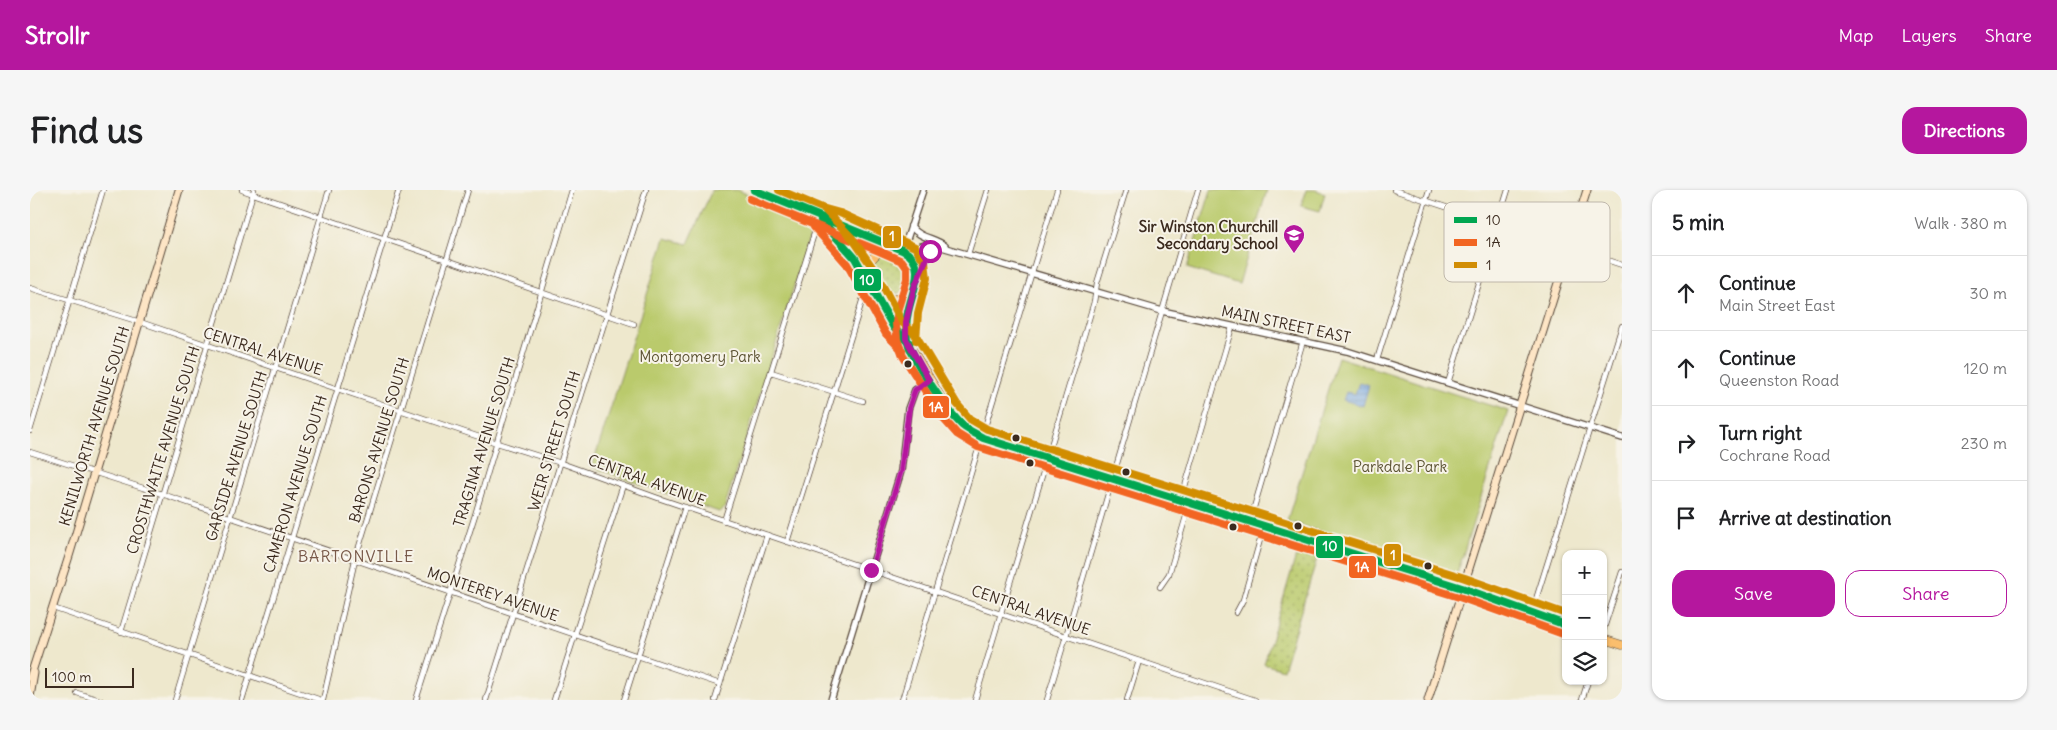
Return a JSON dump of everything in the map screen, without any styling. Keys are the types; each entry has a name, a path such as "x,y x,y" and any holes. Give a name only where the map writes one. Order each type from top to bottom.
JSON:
{"main road":[{"name":"KENILWORTH AVENUE SOUTH","path":"30,678 53,608 179,190"},
{"path":"754,190 906,252 916,265 918,278 907,316 906,339"},
{"path":"1583,202 1587,190"},
{"path":"819,218 844,244 867,277 894,328 906,339 929,380 957,420 964,427 983,438 1462,588 1562,623"},
{"path":"867,277 868,268 874,255 893,248"},
{"path":"1428,700 1558,282"},
{"path":"874,291 885,298 893,299 905,296 914,288"},
{"path":"1606,640 1622,645"},
{"name":"KENILWORTH AVENUE SOUTH","path":"30,697 33,687 34,670"}],"street":[{"path":"30,431 103,190"},
{"path":"242,190 254,192 321,217 634,324"},
{"name":"GARSIDE AVENUE SOUTH","path":"175,700 330,190"},
{"name":"CAMERON AVENUE SOUTH","path":"242,700 399,190"},
{"name":"BARONS AVENUE SOUTH","path":"322,700 355,560 468,190"},
{"name":"TRAGINA AVENUE SOUTH","path":"416,700 497,443 572,190"},
{"name":"WEIR STREET SOUTH","path":"486,700 646,190"},
{"path":"906,252 923,190"},
{"path":"968,254 988,190"},
{"path":"902,700 1057,190"},
{"path":"974,700 1126,190"},
{"path":"1047,700 1198,190"},
{"path":"1394,190 1444,206"},
{"path":"1377,360 1429,190"},
{"path":"1504,202 1508,190"},
{"name":"CROSTHWAITE AVENUE SOUTH","path":"121,632 254,192"},
{"path":"724,521 819,218"},
{"path":"912,226 918,234 938,240 949,249"},
{"name":"MAIN STREET EAST","path":"906,252 929,244 936,244 1095,293 1162,311 1347,351 1622,438"},
{"path":"918,278 931,250 942,247"},
{"path":"1610,261 1622,265"},
{"path":"1448,383 1480,282"},
{"name":"CENTRAL AVENUE","path":"30,288 140,322 400,411 561,463 724,521 1255,700"},
{"path":"787,542 863,298 874,291"},
{"path":"1532,612 1622,326"},
{"path":"1181,500 1232,327"},
{"path":"1250,521 1303,341"},
{"path":"771,372 863,402"},
{"path":"831,700 901,471 909,408 915,390 929,380"},
{"name":"MONTEREY AVENUE","path":"30,452 162,494 720,684"},
{"path":"554,700 623,485"},
{"path":"1160,587 1169,574 1190,503"},
{"path":"624,700 685,507"},
{"path":"1236,613 1243,600 1264,526"},
{"path":"715,700 767,535"},
{"path":"1607,619 1622,572"},
{"path":"53,608 322,700"},
{"path":"1127,700 1140,661"},
{"path":"1582,700 1587,685"},
{"path":"77,692 100,700"}],"green space":[{"name":"Montgomery Park","path":"712,190 737,190 814,222 724,509 719,512 592,467 665,238 688,244"},
{"path":"1211,190 1267,190 1239,284 1187,268"},
{"path":"1306,190 1325,193 1320,211 1301,206"},
{"path":"844,232 876,245 876,247 862,260 843,234"},
{"path":"896,252 904,255 910,261 913,273 910,285 904,291 888,294 880,291 874,285 871,269 874,261 880,255"},
{"name":"Parkdale Park","path":"1338,357 1508,411 1457,574 1287,521"},
{"path":"1298,549 1318,555 1283,670 1264,664"}],"water":[{"path":"1359,382 1369,385 1363,406 1343,400 1346,392 1355,394"}],"transit line":[{"name":"10","path":"754,190 902,250 910,256 915,262 917,270 917,278 907,322 907,339 910,348 931,385 956,419 963,426 983,438 1462,588 1562,624"},
{"name":"1","path":"779,190 822,208 840,213 915,247 925,262 927,278 918,313 916,340"},
{"name":"1A","path":"750,199 902,261 907,268 907,279 898,308 896,323 897,339 903,356 942,417 957,434 978,447 1459,597 1562,634"},
{"name":"1","path":"826,211 852,238 875,271 902,322 915,334 957,404 970,419 987,429 1465,578 1562,613"},
{"name":"10","path":"821,220 855,258 894,328 909,343"},
{"name":"1A","path":"814,227 847,264 886,334 902,350"}],"place":[{"name":"Sir Winston Churchill Secondary School","path":"1294,254"}],"district":[{"name":"BARTONVILLE","path":"356,556"}],"route":[{"path":"871,570 901,471 909,408 915,390 918,386 929,380 906,339 906,322 916,282 930,251"}]}
